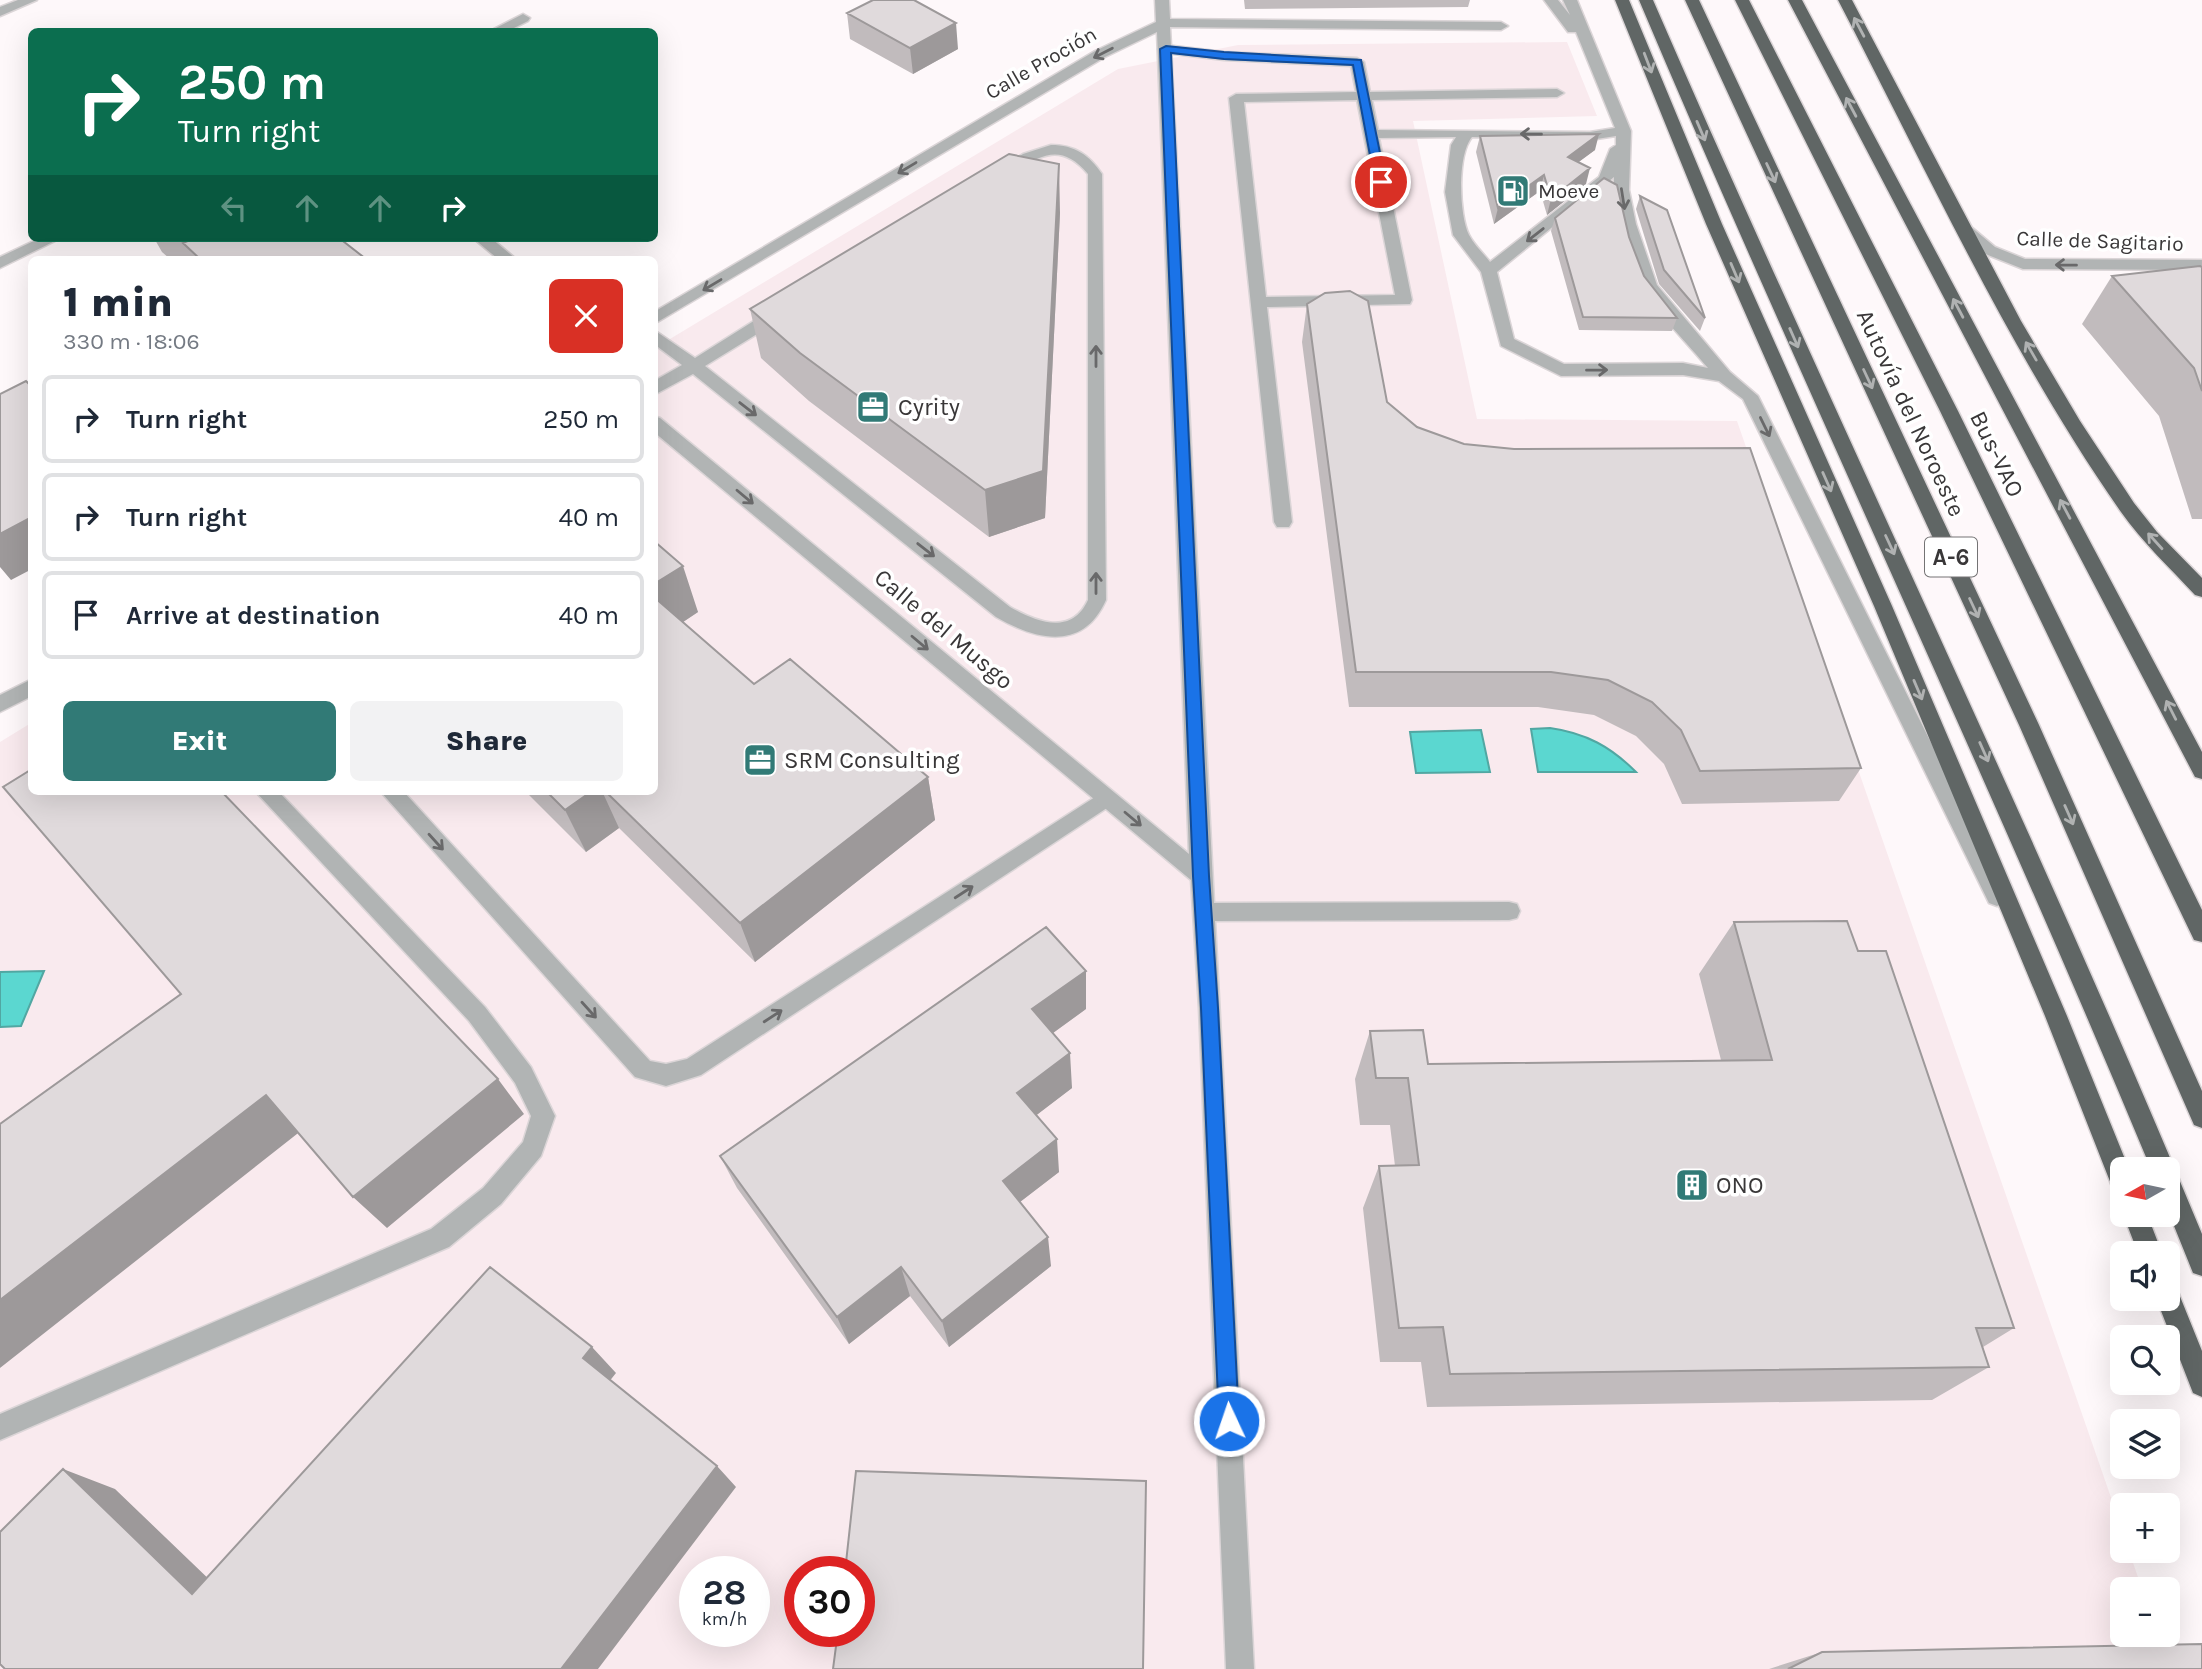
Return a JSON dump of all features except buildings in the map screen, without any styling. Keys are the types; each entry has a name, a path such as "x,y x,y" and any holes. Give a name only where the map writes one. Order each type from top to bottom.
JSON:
{"highway":[{"path":"1622,0 1714,224 1883,606 2056,1016 2112,1157"},
{"path":"1646,0 1717,170 1963,706 2158,1157"},
{"name":"Autovía del Noroeste","path":"1692,0 2029,725 2202,1117"},
{"name":"Bus-VAO","path":"1742,0 1949,411 2202,933"},
{"path":"1795,0 2202,771"},
{"path":"1845,0 2053,390 2121,498 2151,537 2202,590"},
{"path":"2180,1210 2202,1264"},
{"path":"2173,1311 2202,1384"}],"street":[{"path":"0,12 30,0"},
{"path":"1162,0 1240,1669"},
{"path":"1551,0 1588,49"},
{"path":"1570,0 1624,131 1621,190 1628,224 1649,286 1724,376 1750,396 2056,1016"},
{"path":"502,28 523,18"},
{"name":"Calle Proción","path":"658,317 1100,54 1165,23 1501,26"},
{"path":"1166,49 1357,62 1404,300 1257,302"},
{"path":"1283,522 1236,99 1557,93"},
{"path":"1371,134 1590,136 1624,131"},
{"path":"1489,271 1606,179 1624,131"},
{"path":"1468,133 1458,145 1453,192 1461,235 1489,271 1507,342 1561,370 1683,369 1724,376"},
{"path":"658,338 1003,612 1027,626 1045,630 1081,623 1093,613 1097,600 1095,174 1088,163 1076,155 1050,149 1038,151 990,181"},
{"name":"Calle de Sagitario","path":"1965,229 1982,245 2015,262 2109,266 2202,265"},
{"path":"0,263 45,242"},
{"path":"486,242 504,256"},
{"path":"658,387 789,307"},
{"name":"Calle del Musgo","path":"658,425 1201,876"},
{"path":"0,704 28,688"},
{"path":"0,1427 439,1238 492,1196 533,1148 543,1116 523,1075 477,1014 269,795"},
{"path":"394,795 643,1070 666,1075 693,1068 1106,798"},
{"path":"1205,912 1509,911"}],"shaded area":[{"path":"1567,42 1597,116 1413,121 1477,419 1737,421 2110,1495 2110,1563 2133,1563 2138,1577 2110,1577 2110,1647 2162,1647 2170,1669 0,1669 0,742 28,725 28,795 658,795 658,346 1118,69 1238,45"}],"water":[{"path":"1550,728 1575,733 1597,742 1636,772 1538,772 1531,729"},
{"path":"1481,730 1490,772 1416,773 1410,732"},
{"path":"44,971 21,1026 0,1027 0,972"}],"place":[{"name":"Moeve","path":"1513,191"},
{"name":"Cyrity","path":"873,407"},
{"name":"SRM Consulting","path":"760,760"},
{"name":"ONO","path":"1692,1185"}],"route":[{"path":"1229,1421 1210,1008 1201,876 1166,49 1357,62 1381,182"}]}
